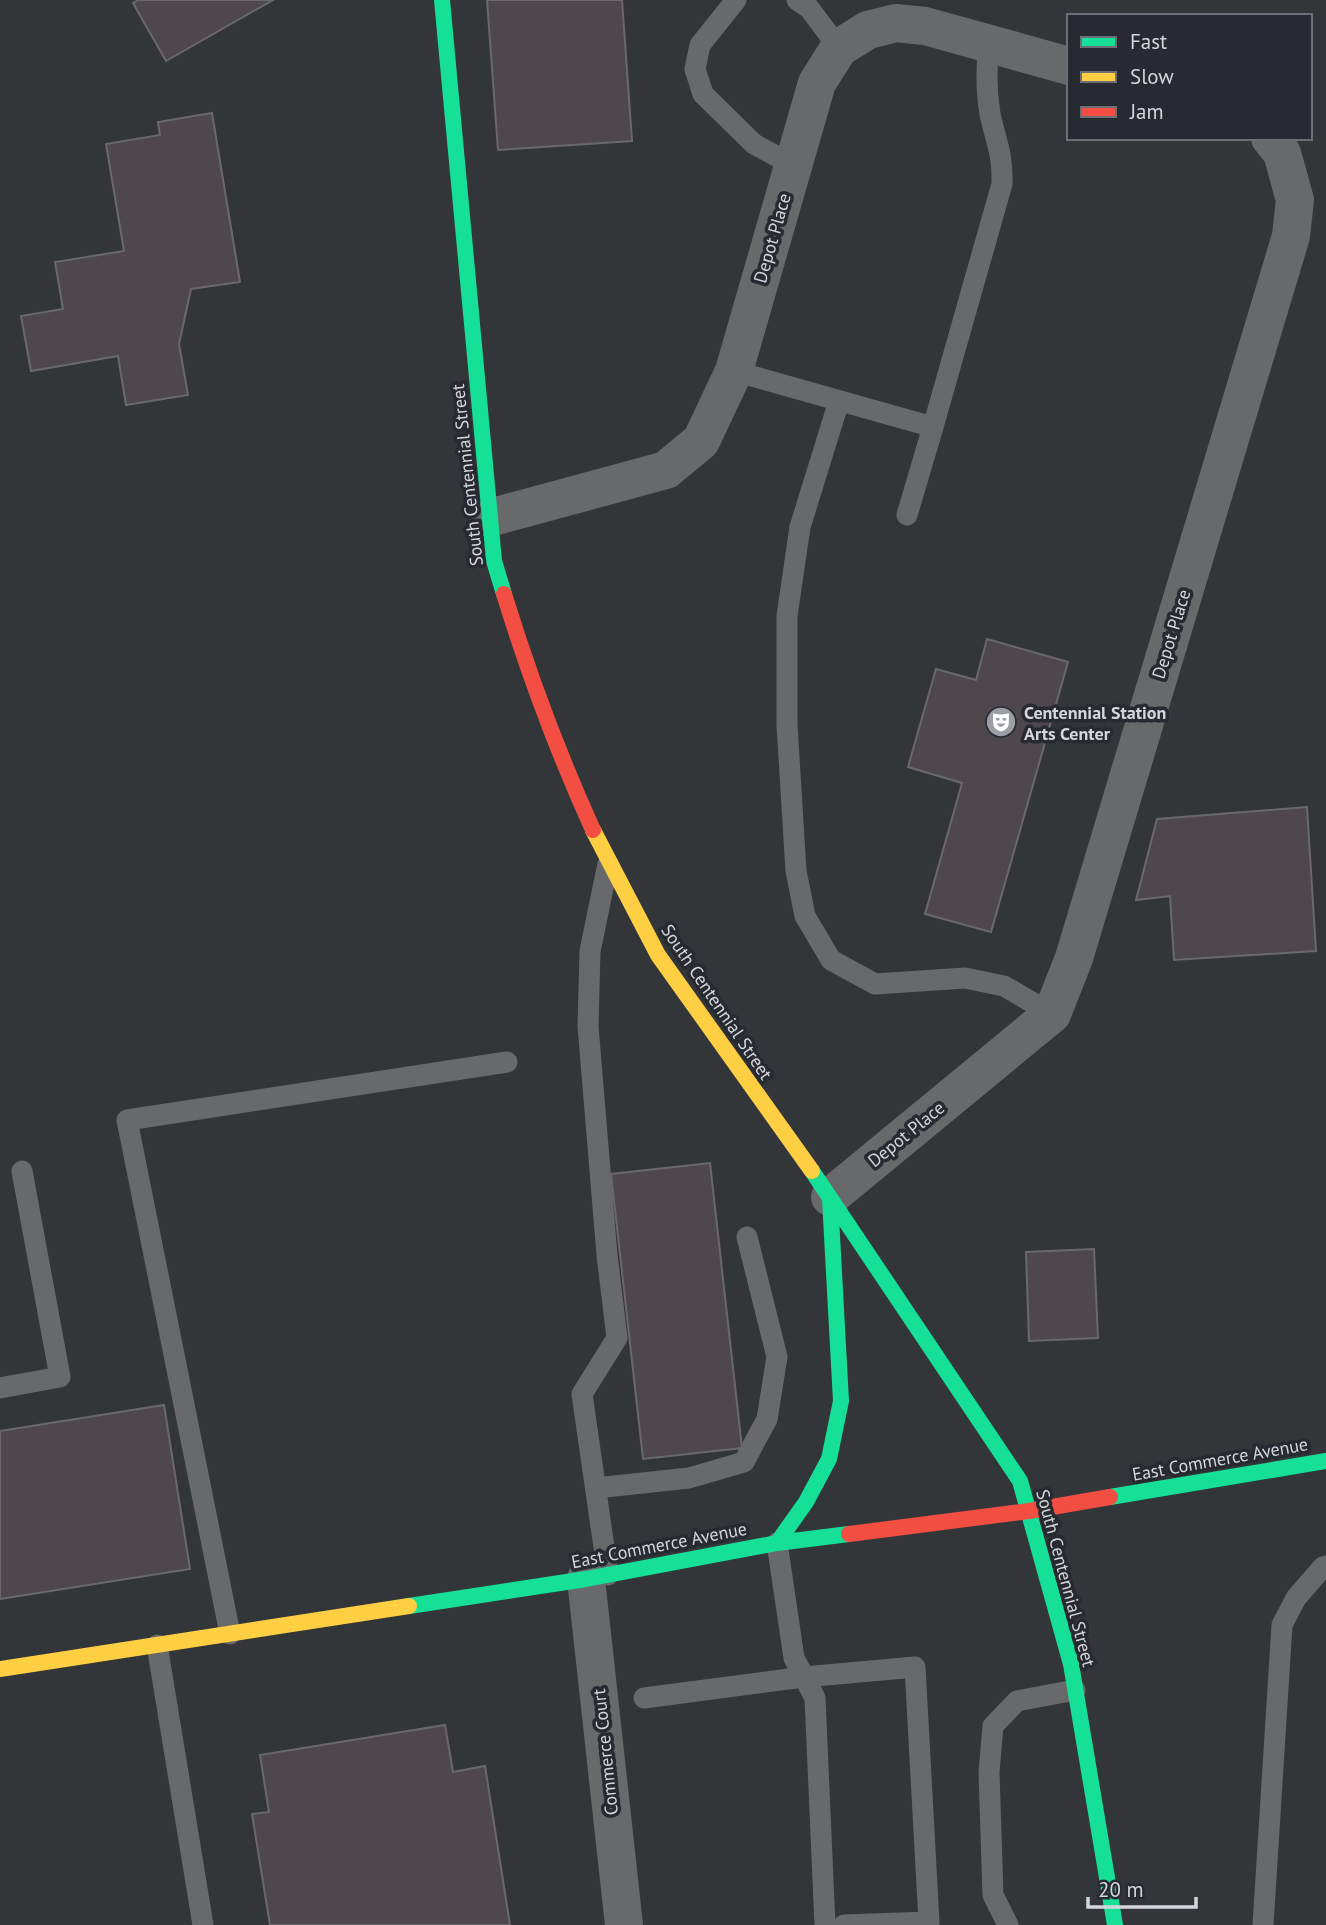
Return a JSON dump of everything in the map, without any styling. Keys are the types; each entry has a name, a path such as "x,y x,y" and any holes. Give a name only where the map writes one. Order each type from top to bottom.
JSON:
{"street":[{"name":"South Centennial Street","path":"442,0 494,561 528,673 571,782 608,862 657,955 830,1197 1020,1481 1071,1664 1115,1925"},
{"name":"Depot Place","path":"489,518 666,470 701,441 734,371 817,83 839,48 868,30 896,23 925,26 1067,65"},
{"name":"Depot Place","path":"830,1197 1052,1014 1074,958 1291,236 1294,200 1282,153 1272,140"},
{"path":"777,1543 806,1502 829,1459 841,1401 830,1197"},
{"name":"East Commerce Avenue","path":"0,1669 597,1577 777,1543 1029,1511 1326,1461"},
{"name":"Commerce Court","path":"597,1577 624,1925"}],"lane":[{"path":"736,0 700,45 695,69 703,94 754,144 793,165"},
{"path":"797,0 808,8 839,48"},
{"path":"906,515 1002,184 1003,159 990,116 986,88 989,43"},
{"path":"734,371 933,427"},
{"path":"839,401 800,527 787,615 788,739 796,870 805,916 831,960 875,984 965,978 1004,986 1052,1014"},
{"path":"597,1577 596,1488 582,1394 617,1338 607,1255 588,1026 590,951 608,862"},
{"path":"230,1634 127,1120 508,1062"},
{"path":"0,1388 60,1377 22,1171"},
{"path":"596,1488 689,1478 744,1462 767,1419 777,1357 747,1237"},
{"path":"777,1543 794,1658 815,1698 825,1925"},
{"path":"1263,1925 1282,1625 1296,1598 1326,1566"},
{"path":"157,1645 203,1925"},
{"path":"644,1698 804,1677 915,1667 929,1923 844,1925"},
{"path":"1008,1925 993,1895 989,1772 993,1726 1017,1701 1075,1690"}],"building":[{"path":"138,0 273,0 166,61 133,3"},
{"path":"487,0 622,0 632,141 498,150"},
{"path":"212,113 240,282 191,289 179,344 188,395 126,405 118,356 31,371 21,316 63,309 55,262 124,251 106,144 160,135 158,122"},
{"path":"987,639 1068,662 991,932 925,914 962,783 908,767 936,669 976,680"},
{"path":"1307,807 1316,951 1174,960 1170,896 1136,900 1157,819"},
{"path":"710,1163 742,1448 643,1459 611,1174"},
{"path":"1094,1249 1098,1338 1029,1341 1026,1252"},
{"path":"164,1405 190,1569 0,1599 0,1431"},
{"path":"445,1725 453,1772 485,1766 510,1925 270,1925 252,1814 269,1812 260,1755"}],"traffic: fast":[{"path":"442,0 494,561 504,594"},
{"path":"812,1171 1020,1481 1071,1664 1115,1925"},
{"path":"777,1543 806,1502 829,1459 841,1401 830,1199"},
{"path":"1110,1497 1326,1461"},
{"path":"409,1606 586,1579 777,1543 849,1534"}],"traffic: slow":[{"path":"593,830 658,955 812,1171"},
{"path":"0,1669 409,1606"}],"traffic: jam":[{"path":"504,594 545,714 593,830"},
{"path":"849,1534 1029,1511 1110,1497"}],"place":[{"name":"Centennial Station Arts Center","path":"1001,722"}]}
